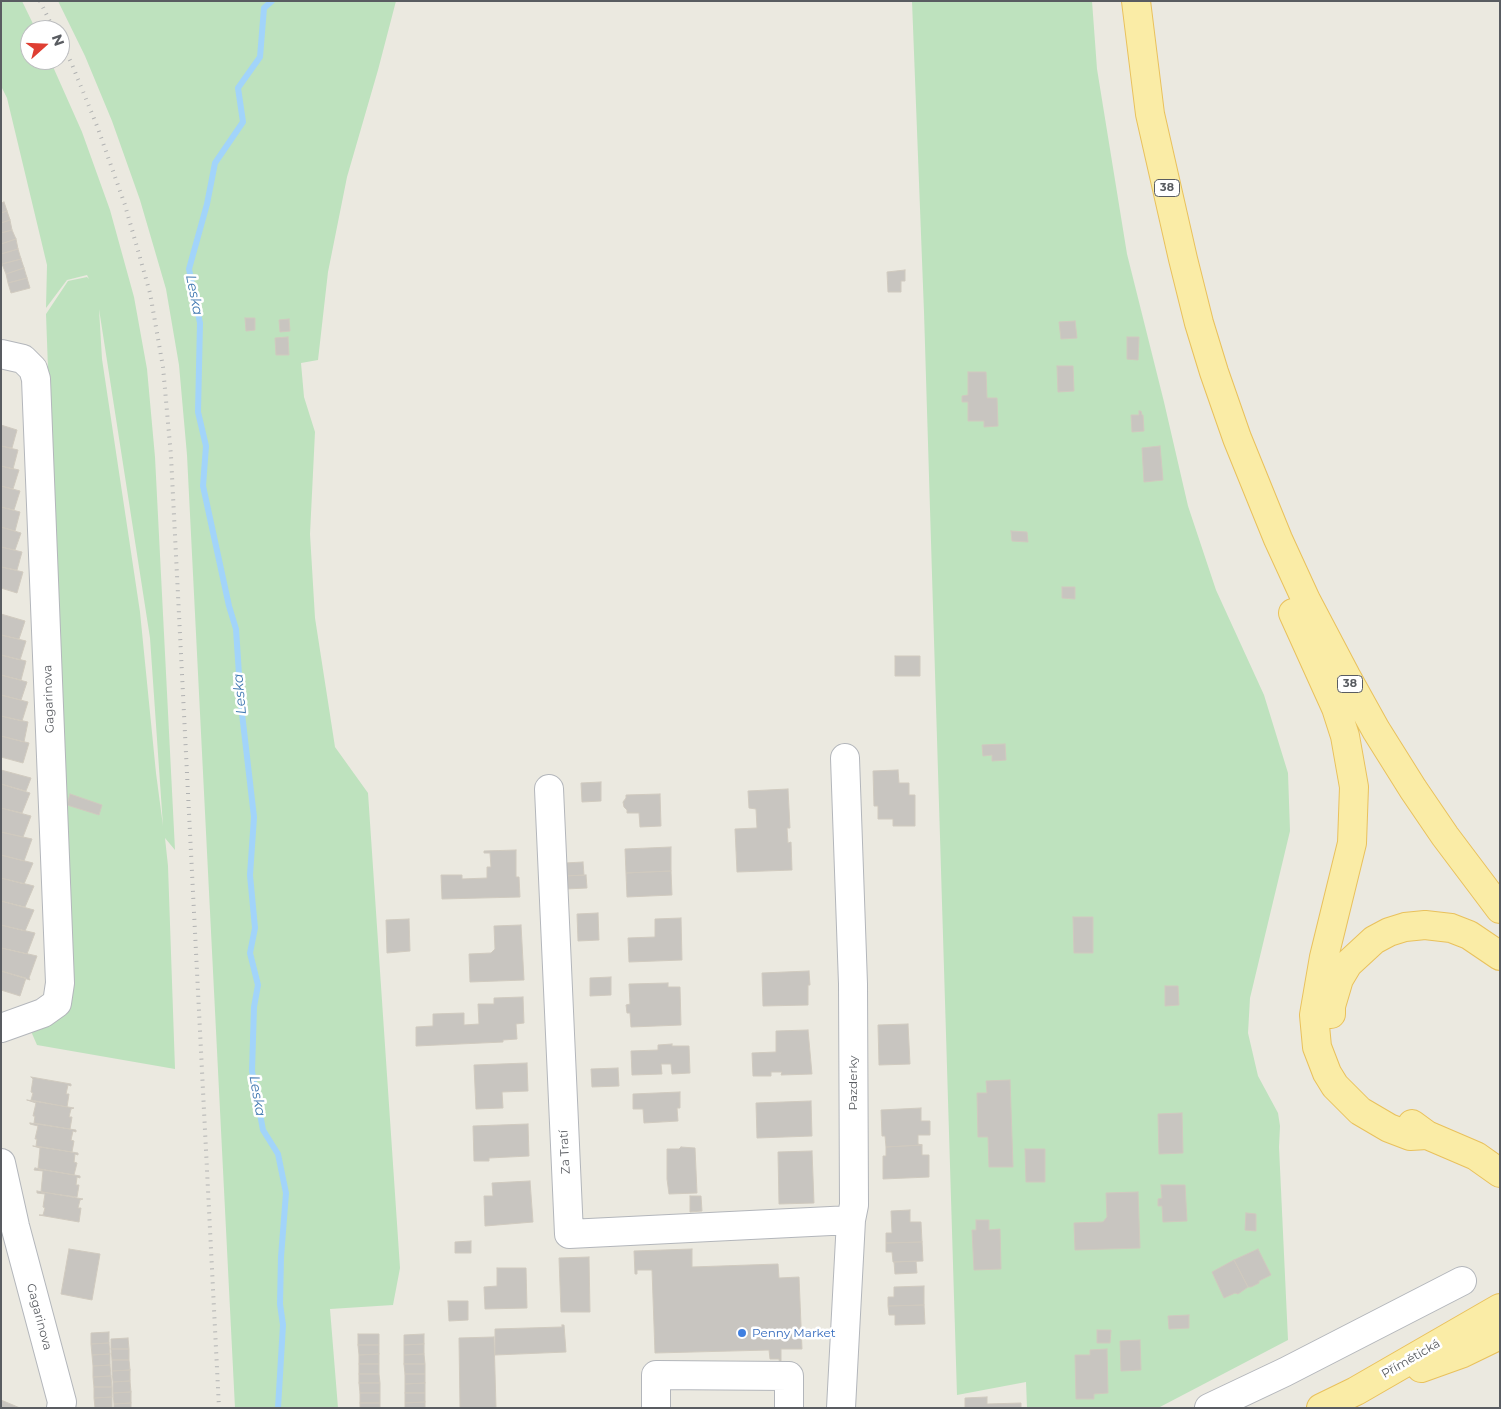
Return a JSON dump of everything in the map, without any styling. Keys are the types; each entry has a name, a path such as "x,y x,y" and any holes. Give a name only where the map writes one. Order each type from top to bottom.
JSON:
{"main road":[{"name":"38","path":"1136,1 1150,114 1182,259 1198,323 1237,438 1278,539 1306,600 1376,730 1450,844 1500,909"},
{"path":"1237,438 1255,529 1336,708 1346,736 1354,786 1352,843 1324,957 1314,1015 1317,1047 1327,1074 1335,1086 1360,1111 1396,1131 1410,1136 1426,1135"},
{"path":"1500,956 1469,936 1451,928 1425,925 1405,927 1389,932 1374,940 1348,964 1339,978 1331,1006 1331,1037 1336,1055 1347,1075 1362,1094 1379,1106 1406,1119 1426,1135 1476,1156 1500,1173"},
{"name":"Přímětická","path":"1321,1408 1356,1391 1500,1308"},
{"path":"1356,1391 1463,1353 1500,1335"}],"street":[{"name":"Gagarinova","path":"1,354 23,359 33,369 36,379 60,983 57,1003 43,1013 1,1028"},
{"name":"Pazderky","path":"841,1408 851,1220 854,1205 853,984 845,758"},
{"name":"Za Tratí","path":"548,789 569,1234 851,1220"},
{"name":"Gagarinova","path":"1,1163 8,1234 62,1402 61,1408"},
{"path":"1209,1408 1462,1281"},
{"path":"656,1408 656,1376 788,1376 789,1408"}],"green space":[{"path":"1,1 22,1 31,20 20,20 20,70 54,70 82,132 110,210 134,297 147,369 155,457 175,850 165,838 168,866 175,1069 37,1045 30,1029 71,997 46,314 68,281 87,277 89,279 87,275 67,280 46,308 47,265 7,98 1,86","holes":["99,309 150,638 163,826 140,612 102,359"]},
{"path":"58,1 396,1 347,177 328,272 318,360 301,363 304,397 315,432 310,534 315,618 335,747 368,793 400,1268 393,1305 330,1309 338,1408 235,1408 187,455 179,365 166,289 140,200 112,121 70,25 70,20 67,20"},
{"path":"912,1 1092,1 1097,69 1127,254 1188,506 1216,590 1264,695 1288,773 1290,831 1250,998 1248,1033 1258,1076 1278,1113 1280,1126 1279,1147 1288,1340 1158,1408 1027,1408 1026,1382 957,1395 924,312"}],"building":[{"path":"4,202 7,211 1,213 1,203"},
{"path":"7,211 10,220 1,223 1,213"},
{"path":"10,220 12,230 1,233 1,223"},
{"path":"12,230 16,239 1,244 1,233"},
{"path":"16,239 18,249 1,254 1,244"},
{"path":"18,249 21,259 2,264 1,254"},
{"path":"21,259 24,268 6,274 2,264"},
{"path":"24,268 27,278 8,283 6,274"},
{"path":"905,270 905,281 901,281 901,292 888,292 887,272"},
{"path":"27,278 30,288 11,293 8,283"},
{"path":"245,318 255,318 255,330 246,331"},
{"path":"289,319 290,331 280,332 279,320"},
{"path":"1075,321 1077,338 1061,339 1059,322"},
{"path":"288,337 289,355 276,355 275,338"},
{"path":"1127,337 1139,337 1138,360 1127,359"},
{"path":"1057,366 1073,366 1074,391 1058,392"},
{"path":"968,372 986,372 987,398 997,398 998,426 984,427 984,421 968,421 968,402 962,402 962,396 968,395"},
{"path":"1139,411 1143,415 1144,431 1132,432 1131,415 1139,415"},
{"path":"1,425 17,430 12,448 1,446"},
{"path":"1,446 18,450 13,469 1,466"},
{"path":"1160,446 1163,480 1144,482 1142,448"},
{"path":"1,466 19,470 13,489 1,486"},
{"path":"1,486 20,491 14,510 1,507"},
{"path":"1,507 20,512 15,531 1,527"},
{"path":"1,527 21,533 15,550 1,547"},
{"path":"1011,531 1027,532 1028,542 1012,541"},
{"path":"1,547 22,552 17,570 1,567"},
{"path":"1,567 23,572 17,593 1,588"},
{"path":"1062,587 1075,587 1075,599 1062,598"},
{"path":"1,614 25,621 19,639 1,635"},
{"path":"1,635 26,641 20,660 1,655"},
{"path":"1,655 26,661 21,680 1,675"},
{"path":"895,656 920,656 920,676 895,676"},
{"path":"1,675 27,682 21,700 1,695"},
{"path":"1,695 28,702 22,721 1,716"},
{"path":"1,716 28,722 24,742 1,736"},
{"path":"1,736 29,743 23,763 1,757"},
{"path":"1005,744 1006,760 992,761 992,755 983,756 982,745"},
{"path":"1,770 31,778 26,791 1,784"},
{"path":"898,770 899,783 909,783 909,795 915,795 915,826 893,826 893,819 878,819 878,806 874,806 873,771"},
{"path":"601,782 601,801 582,802 581,783"},
{"path":"1,784 30,793 22,813 1,808"},
{"path":"788,789 790,828 787,828 788,843 791,842 792,870 737,872 735,829 757,828 756,809 749,808 748,791"},
{"path":"70,794 102,805 99,815 67,805"},
{"path":"660,794 661,826 640,827 639,813 627,813 624,807 623,802 626,795"},
{"path":"1,808 31,816 23,837 1,832"},
{"path":"1,832 32,839 24,861 1,855"},
{"path":"671,847 671,871 626,873 625,849"},
{"path":"516,850 516,877 519,877 520,897 442,899 441,875 462,875 462,879 487,878 487,867 491,867 490,853 484,853 484,851"},
{"path":"1,855 33,863 24,884 1,878"},
{"path":"583,862 584,875 565,876 565,863"},
{"path":"671,871 672,895 627,897 626,873"},
{"path":"586,875 587,888 565,889 565,876"},
{"path":"1,878 34,886 25,907 1,901"},
{"path":"1,901 34,910 25,931 1,925"},
{"path":"598,913 599,940 578,941 577,914"},
{"path":"1073,917 1093,917 1093,953 1074,953"},
{"path":"681,918 682,960 629,962 628,938 655,937 655,919"},
{"path":"409,919 410,951 387,953 386,920"},
{"path":"1,925 35,933 27,954 1,948"},
{"path":"521,925 524,980 470,982 469,954 491,953 495,949 494,926"},
{"path":"2,948 37,956 29,978 30,980 1,971"},
{"path":"1,971 26,978 20,996 1,990"},
{"path":"809,971 808,1005 763,1006 762,973"},
{"path":"611,977 611,995 590,996 590,978"},
{"path":"668,983 668,987 680,987 681,1025 631,1027 630,1013 627,1013 626,1005 630,1004 629,984"},
{"path":"1165,986 1178,986 1179,1005 1165,1006"},
{"path":"523,997 524,1023 516,1024 517,1039 503,1040 503,1042 416,1046 416,1027 433,1026 433,1014 464,1013 464,1025 479,1024 478,1004 494,1004 494,998"},
{"path":"908,1024 910,1064 879,1065 878,1025"},
{"path":"808,1030 812,1074 781,1075 782,1072 771,1072 771,1076 753,1076 752,1053 776,1052 776,1031"},
{"path":"672,1044 672,1046 689,1046 690,1073 672,1074 671,1064 661,1064 662,1074 632,1075 631,1051 658,1050 658,1045"},
{"path":"527,1063 528,1091 502,1092 503,1108 476,1109 474,1065"},
{"path":"618,1068 619,1086 592,1087 591,1069"},
{"path":"31,1077 71,1084 71,1086 68,1085 66,1094 69,1094 67,1107 31,1100 33,1079"},
{"path":"1010,1080 1013,1167 989,1167 988,1137 978,1137 977,1093 987,1093 986,1081"},
{"path":"680,1092 680,1108 677,1108 678,1121 644,1123 643,1109 633,1109 633,1094"},
{"path":"27,1100 74,1108 71,1109 69,1117 72,1117 70,1129 34,1123 35,1116 33,1116 36,1103"},
{"path":"811,1101 812,1136 757,1138 756,1103"},
{"path":"921,1108 921,1121 930,1121 930,1135 918,1135 918,1144 922,1145 886,1147 885,1136 882,1136 881,1110"},
{"path":"1182,1113 1183,1153 1159,1154 1158,1114"},
{"path":"30,1123 76,1130 76,1132 73,1131 71,1140 74,1141 72,1152 36,1146 37,1139 35,1139 38,1126"},
{"path":"528,1124 529,1156 489,1158 489,1161 474,1161 473,1126"},
{"path":"922,1145 922,1155 929,1155 929,1177 883,1179 883,1156 886,1156 886,1147"},
{"path":"33,1146 78,1153 78,1155 75,1154 74,1162 77,1163 74,1175 38,1169 40,1148"},
{"path":"681,1147 695,1148 697,1193 669,1194 667,1149 679,1149"},
{"path":"1025,1149 1045,1149 1045,1182 1026,1182"},
{"path":"812,1151 814,1203 779,1204 778,1152"},
{"path":"35,1168 80,1176 80,1178 77,1177 76,1185 79,1185 77,1197 41,1192 43,1171 34,1170"},
{"path":"530,1181 533,1222 485,1226 484,1196 493,1196 492,1183"},
{"path":"1161,1185 1185,1185 1187,1221 1163,1222 1162,1206 1158,1206 1158,1199 1162,1198"},
{"path":"37,1191 83,1199 80,1200 78,1208 81,1208 79,1222 39,1215 43,1215 45,1208 43,1207 45,1194 37,1193"},
{"path":"1138,1192 1140,1248 1075,1250 1074,1223 1103,1222 1107,1217 1106,1193"},
{"path":"690,1196 701,1196 702,1211 690,1212"},
{"path":"910,1210 910,1222 921,1222 922,1242 886,1243 886,1233 892,1233 891,1211"},
{"path":"1246,1213 1256,1214 1256,1231 1245,1230"},
{"path":"976,1220 989,1220 989,1230 1000,1229 1001,1269 974,1270 972,1230 976,1230"},
{"path":"471,1241 471,1253 455,1253 455,1242"},
{"path":"922,1242 923,1261 893,1262 892,1252 886,1252 886,1243"},
{"path":"69,1249 100,1254 92,1300 61,1294"},
{"path":"692,1249 692,1267 778,1264 779,1278 799,1277 802,1349 781,1349 780,1366 779,1359 770,1359 769,1350 655,1353 652,1270 637,1270 637,1274 635,1274 634,1251"},
{"path":"1258,1249 1271,1275 1259,1281 1259,1283 1248,1287 1234,1260"},
{"path":"589,1257 590,1312 561,1312 559,1258"},
{"path":"1234,1260 1248,1287 1238,1294 1235,1293 1224,1298 1212,1272"},
{"path":"916,1261 917,1273 895,1274 894,1262"},
{"path":"497,1268 526,1268 527,1308 485,1309 484,1287 497,1286"},
{"path":"924,1286 924,1305 888,1306 888,1297 894,1297 894,1287"},
{"path":"448,1301 468,1301 468,1320 449,1321"},
{"path":"924,1305 925,1324 895,1325 895,1315 889,1315 888,1306"},
{"path":"1189,1315 1189,1328 1169,1329 1168,1316"},
{"path":"564,1325 566,1352 495,1355 495,1329 562,1327"},
{"path":"1097,1330 1111,1330 1110,1343 1097,1343"},
{"path":"109,1332 109,1343 91,1344 91,1333"},
{"path":"358,1334 379,1334 379,1345 358,1345"},
{"path":"424,1334 424,1344 404,1345 404,1335"},
{"path":"494,1337 496,1408 460,1408 459,1338"},
{"path":"128,1338 129,1349 111,1349 111,1339"},
{"path":"1140,1340 1141,1370 1121,1371 1120,1341"},
{"path":"109,1343 110,1354 92,1355 91,1344"},
{"path":"424,1344 424,1354 404,1355 404,1345"},
{"path":"358,1345 379,1345 379,1354 359,1355"},
{"path":"111,1349 129,1349 129,1360 112,1360"},
{"path":"1107,1349 1108,1393 1094,1394 1094,1399 1076,1399 1075,1355 1090,1355 1090,1350"},
{"path":"110,1354 110,1365 93,1366 92,1355"},
{"path":"379,1354 379,1364 359,1364 359,1355"},
{"path":"424,1354 425,1364 404,1364 404,1355"},
{"path":"112,1360 129,1360 130,1370 112,1371"},
{"path":"359,1364 379,1364 379,1374 359,1374"},
{"path":"404,1364 425,1364 425,1374 405,1374"},
{"path":"110,1365 111,1376 93,1377 93,1366"},
{"path":"130,1370 130,1381 113,1382 112,1371"},
{"path":"359,1374 379,1374 380,1383 359,1383"},
{"path":"405,1374 425,1374 425,1383 405,1384"},
{"path":"111,1376 112,1387 94,1387 93,1377"},
{"path":"130,1381 131,1392 113,1393 113,1382"},
{"path":"359,1383 380,1383 380,1393 360,1393"},
{"path":"425,1383 425,1393 405,1393 405,1384"},
{"path":"94,1387 112,1387 112,1397 94,1398"},
{"path":"131,1392 131,1403 114,1404 113,1393"},
{"path":"360,1393 380,1393 380,1403 360,1403"},
{"path":"405,1393 425,1393 425,1402 405,1403"},
{"path":"112,1397 112,1407 95,1408 94,1398"},
{"path":"987,1397 987,1404 1021,1403 1021,1408 965,1408 965,1398"},
{"path":"1,1400 20,1408 1,1408"},
{"path":"425,1402 425,1408 405,1408 405,1403"},
{"path":"131,1403 131,1408 114,1408 114,1404"},
{"path":"360,1403 380,1403 380,1408 360,1408"}],"waterway":[{"name":"Leska","path":"272,1 264,8 260,57 238,88 243,122 215,163 207,204 189,269 200,323 198,412 206,446 203,486 229,606 236,629 241,705 254,817 250,875 255,928 250,953 258,985 254,1007 252,1071 263,1130 278,1154 286,1193 281,1257 280,1304 283,1325 278,1408"}],"railway":[{"path":"40,1 49,20"},
{"path":"70,60 97,126 125,205 150,293 163,367 171,456 219,1408"}],"place":[{"name":"Penny Market","path":"742,1333"}]}
